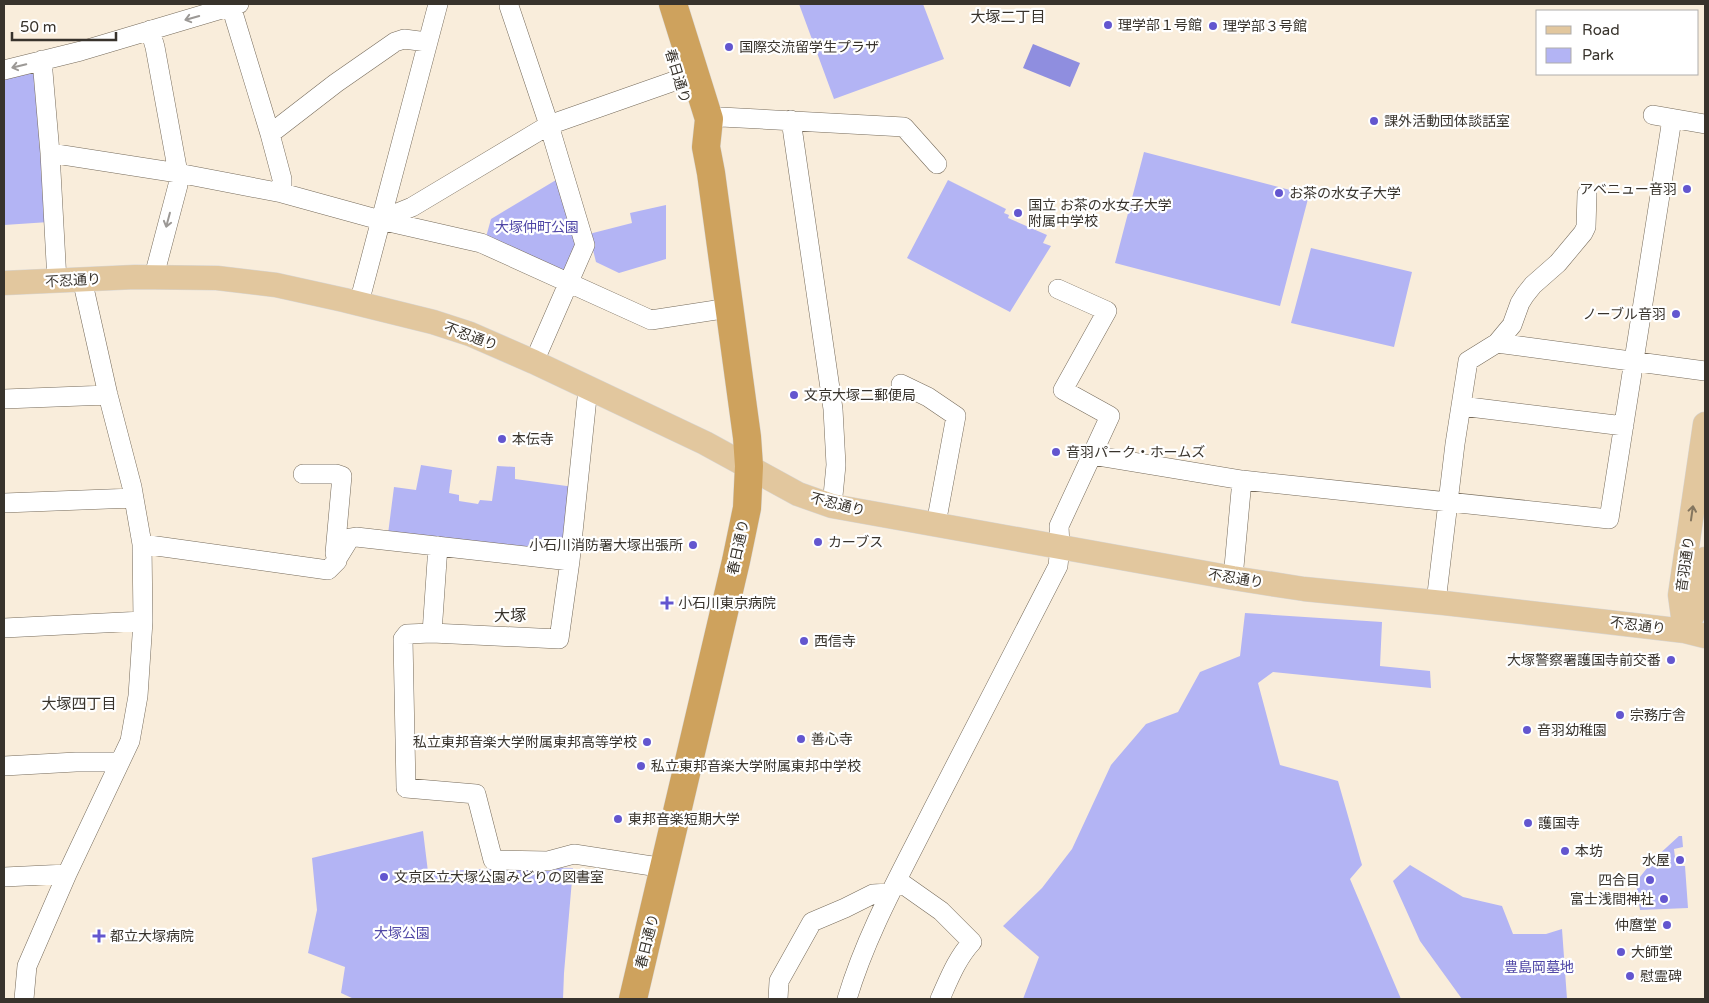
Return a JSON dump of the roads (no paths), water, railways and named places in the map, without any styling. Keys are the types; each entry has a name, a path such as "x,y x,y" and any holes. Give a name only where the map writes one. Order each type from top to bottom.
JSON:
{"highway":[{"name":"春日通り","path":"654,4 680,78 692,123 706,146"},
{"name":"春日通り","path":"633,999 743,530 747,508 749,466 747,437 706,146 708,119 673,4"}],"main road":[{"name":"不忍通り","path":"4,283 154,276 217,278 276,285 359,303 443,325 493,343 705,443 798,494 832,506 1233,578 1304,588 1699,630"},
{"name":"音羽通り","path":"1699,630 1680,595 1705,424"},
{"name":"音羽通り","path":"1699,630 1698,604 1705,560"}],"street":[{"path":"359,303 438,4"},
{"path":"4,70 81,51 235,5 282,179 282,193"},
{"path":"509,6 549,125 585,245 534,362"},
{"path":"150,30 155,47 178,173 178,185 154,276"},
{"path":"270,134 336,83 396,42 404,39 427,42"},
{"path":"42,60 50,153 57,281"},
{"path":"380,220 412,207 549,125 680,78"},
{"path":"1653,115 1705,124"},
{"path":"708,119 721,117 904,127 937,164"},
{"path":"1092,455 1242,480 1609,519 1672,118"},
{"path":"791,120 833,409 836,464 832,506"},
{"path":"50,153 178,173 282,193 380,220 481,243 651,320 729,308"},
{"path":"1436,602 1468,361 1497,344 1512,325 1520,303 1533,284 1558,264 1583,233 1586,227 1587,194"},
{"path":"24,999 27,966 67,874 130,741 138,696 144,621 142,544 134,498 108,395 82,279"},
{"path":"847,999 853,978 893,887 1058,566 1059,526 1110,416 1063,390 1108,311 1058,289"},
{"path":"1497,344 1705,372"},
{"path":"901,384 928,397 956,416 936,524"},
{"path":"588,388 570,561 559,639 432,633 407,634 403,639 406,788 476,794 493,860 548,861 574,854 665,868"},
{"path":"4,399 108,395"},
{"path":"1461,406 1624,426"},
{"path":"303,474 336,474 342,476 336,561"},
{"path":"1233,578 1242,480"},
{"path":"4,503 134,498"},
{"path":"142,544 328,570 350,538 570,561"},
{"path":"432,633 438,546"},
{"path":"4,628 144,621"},
{"path":"4,766 76,762 114,762 118,765"},
{"path":"4,877 67,874"},
{"path":"778,999 779,981 812,922 873,894 893,887 941,911 972,942 954,969 940,999"}],"place":[{"name":"理学部１号館","path":"1108,25"},
{"name":"理学部３号館","path":"1213,26"},
{"name":"国際交流留学生プラザ","path":"729,47"},
{"name":"課外活動団体談話室","path":"1374,121"},
{"name":"アベニュー音羽","path":"1687,189"},
{"name":"お茶の水女子大学","path":"1279,193"},
{"name":"国立 お茶の水女子大学 附属中学校","path":"1018,213"},
{"name":"ノーブル音羽","path":"1676,314"},
{"name":"文京大塚二郵便局","path":"794,395"},
{"name":"本伝寺","path":"502,439"},
{"name":"音羽パーク・ホームズ","path":"1056,452"},
{"name":"カーブス","path":"818,542"},
{"name":"小石川消防署大塚出張所","path":"693,545"},
{"name":"小石川東京病院","path":"667,603"},
{"name":"西信寺","path":"804,641"},
{"name":"大塚警察署護国寺前交番","path":"1671,660"},
{"name":"宗務庁舎","path":"1620,715"},
{"name":"音羽幼稚園","path":"1527,730"},
{"name":"善心寺","path":"801,739"},
{"name":"私立東邦音楽大学附属東邦高等学校","path":"647,742"},
{"name":"私立東邦音楽大学附属東邦中学校","path":"641,766"},
{"name":"東邦音楽短期大学","path":"618,819"},
{"name":"護国寺","path":"1528,823"},
{"name":"本坊","path":"1565,851"},
{"name":"水屋","path":"1680,860"},
{"name":"文京区立大塚公園みどりの図書室","path":"384,877"},
{"name":"四合目","path":"1650,880"},
{"name":"富士浅間神社","path":"1664,899"},
{"name":"仲麿堂","path":"1667,925"},
{"name":"都立大塚病院","path":"99,936"},
{"name":"大師堂","path":"1621,952"},
{"name":"慰霊碑","path":"1630,976"}],"district":[{"name":"大塚二丁目","path":"1008,17"},
{"name":"大塚","path":"510,615"},
{"name":"大塚四丁目","path":"79,704"}],"park label":[{"name":"大塚仲町公園","path":"537,227"},
{"name":"大塚公園","path":"402,933"},
{"name":"豊島岡墓地","path":"1539,967"}]}
